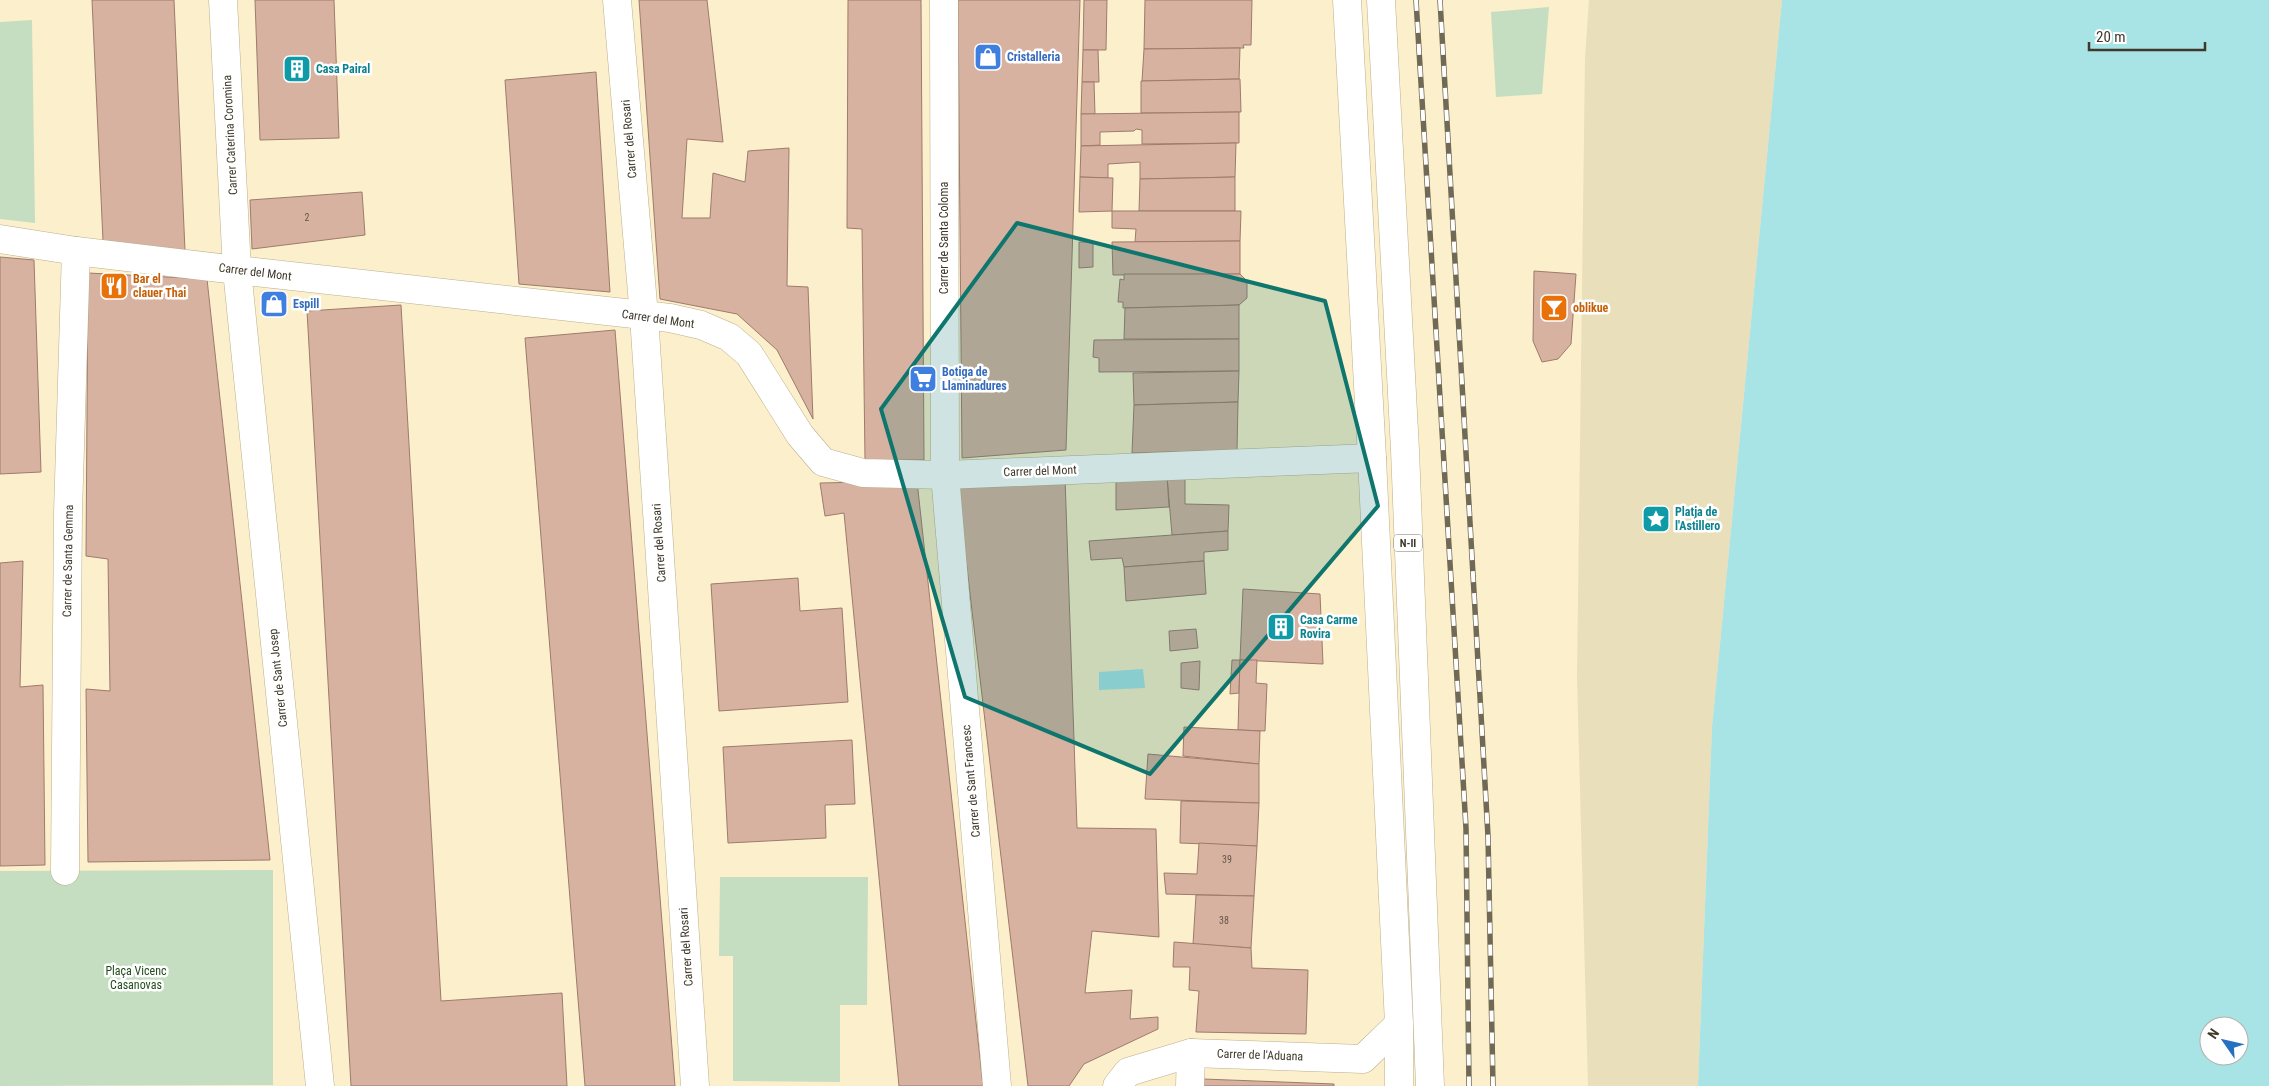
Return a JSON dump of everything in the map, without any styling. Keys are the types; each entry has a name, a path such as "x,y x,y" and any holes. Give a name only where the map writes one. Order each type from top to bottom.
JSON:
{"street":[{"name":"Carrer Caterina Coromina","path":"222,0 237,270"},
{"name":"Carrer del Rosari","path":"618,0 644,316 695,1086"},
{"name":"Carrer de Santa Coloma","path":"944,0 944,475"},
{"name":"N-II","path":"1347,0 1372,458 1399,1024 1400,1086"},
{"name":"N-II","path":"1381,0 1405,450 1430,1086"},
{"name":"Carrer del Mont","path":"0,239 76,251 237,270 670,318 701,325 729,337 749,354 800,435 824,462 863,473 944,475 1372,458"},
{"name":"Carrer de Santa Gemma","path":"66,871 68,513 76,251"},
{"name":"Carrer de Sant Josep","path":"237,270 320,1086"},
{"name":"Carrer de Sant Francesc","path":"944,475 997,1086"},
{"name":"Carrer de l'Aduana","path":"1117,1086 1128,1072 1191,1053 1363,1059 1399,1024"},
{"path":"1190,1086 1191,1053"}],"highlighted area":[{"path":"1017,223 1325,301 1378,506 1150,774 965,697 881,409"}],"green space":[{"path":"1549,7 1542,94 1496,97 1491,12"},
{"path":"32,20 35,223 0,219 0,22"},
{"name":"Plaça Vicenc Casanovas","path":"273,870 273,1085 0,1086 0,871"},
{"path":"720,877 868,877 867,1005 840,1005 840,1082 733,1081 733,956 719,956"}],"sand":[{"name":"Platja de l'Astillero","path":"1589,0 1782,0 1712,727 1698,1086 1588,1086 1577,678 1585,58"}],"water":[{"path":"1782,0 2269,0 2269,1086 1698,1086 1712,727"},
{"path":"1143,669 1145,688 1099,690 1099,672"}],"building":[{"path":"92,0 174,0 185,251 103,241"},
{"name":"Casa Pairal","path":"255,0 334,0 339,138 260,140"},
{"path":"639,0 707,0 723,142 687,139 682,218 710,218 713,173 745,182 748,151 789,148 787,286 808,287 813,419 777,350 737,314 660,299"},
{"path":"848,0 921,0 924,460 865,460 862,229 847,228"},
{"path":"958,0 1080,0 1066,450 962,458"},
{"path":"1084,0 1107,0 1106,50 1083,50"},
{"path":"1145,0 1252,0 1251,45 1243,45 1244,48 1144,49"},
{"path":"1240,48 1239,79 1142,81 1144,49"},
{"path":"1083,50 1098,50 1099,82 1082,82"},
{"path":"596,72 610,292 519,284 505,80"},
{"path":"1240,79 1241,112 1141,113 1141,81"},
{"path":"1082,82 1094,82 1095,114 1081,114"},
{"path":"1239,112 1239,143 1142,144 1142,130 1136,129 1134,131 1100,132 1100,145 1081,146 1081,114"},
{"path":"1236,143 1235,177 1140,179 1140,162 1108,164 1108,178 1080,177 1081,146"},
{"path":"1080,177 1113,178 1112,211 1079,212"},
{"path":"1235,177 1235,211 1139,211 1140,179"},
{"path":"362,192 365,235 252,249 250,200"},
{"path":"1112,211 1241,211 1240,241 1135,242 1136,229 1112,228"},
{"path":"1240,241 1240,274 1113,275 1112,242"},
{"path":"1079,242 1093,242 1093,267 1079,268"},
{"path":"0,257 34,260 41,472 0,474"},
{"name":"oblikue","path":"1534,271 1576,274 1571,344 1558,359 1542,362 1533,341"},
{"path":"88,273 207,279 270,860 88,862 86,689 110,691 108,559 86,556"},
{"path":"1124,274 1240,274 1247,281 1247,298 1239,305 1123,308 1123,302 1118,302 1120,279 1124,280"},
{"path":"401,305 441,1001 562,993 567,1086 351,1086 307,311"},
{"path":"1239,305 1239,339 1124,339 1125,308"},
{"path":"615,330 675,1086 585,1086 525,338"},
{"path":"1239,339 1239,371 1099,372 1099,358 1093,357 1094,340"},
{"path":"1239,371 1238,402 1134,405 1133,373"},
{"path":"1238,402 1237,450 1132,453 1134,405"},
{"path":"1185,475 1185,504 1229,505 1228,531 1172,535 1167,476"},
{"path":"1167,476 1169,507 1116,510 1116,479"},
{"path":"1065,477 1077,828 1156,829 1159,937 1092,931 1085,993 1132,990 1130,1019 1158,1017 1158,1029 1084,1064 1069,1086 1028,1086 957,483"},
{"path":"917,481 983,1086 899,1086 844,513 825,516 820,483"},
{"path":"1228,531 1228,550 1204,552 1204,561 1124,567 1122,558 1091,560 1089,541"},
{"path":"23,561 20,687 43,685 45,865 0,866 0,563"},
{"path":"1204,561 1206,594 1126,601 1124,567"},
{"path":"798,578 800,611 842,608 848,702 719,711 711,584"},
{"name":"Casa Carme Rovira","path":"1243,589 1320,594 1323,664 1240,660"},
{"path":"1196,629 1198,648 1170,651 1169,631"},
{"path":"1232,660 1240,660 1239,693 1230,694"},
{"path":"1240,660 1257,660 1256,683 1267,684 1265,731 1238,730"},
{"path":"1200,661 1199,690 1181,688 1181,663"},
{"path":"1184,727 1260,731 1259,764 1183,756"},
{"path":"852,740 855,804 825,805 826,838 728,843 723,747"},
{"path":"1148,754 1259,764 1259,803 1145,799"},
{"path":"1181,801 1259,803 1257,846 1180,843"},
{"path":"1199,843 1257,846 1254,896 1166,894 1164,873 1197,874"},
{"path":"1196,895 1254,896 1251,948 1193,944"},
{"path":"1174,942 1251,948 1252,968 1308,970 1306,1034 1196,1032 1199,991 1189,990 1190,967 1173,967"},
{"path":"1203,1079 1334,1084 1334,1086 1203,1086"}],"railway":[{"path":"1416,0 1466,828 1469,1086"},
{"path":"1440,0 1488,836 1493,1086"}],"place":[{"name":"Cristalleria","path":"988,57"},
{"name":"Casa Pairal","path":"297,69"},
{"name":"Bar el clauer Thai","path":"114,286"},
{"name":"Espill","path":"274,304"},
{"name":"oblikue","path":"1554,308"},
{"name":"Botiga de Llaminadures","path":"923,379"},
{"name":"Platja de l'Astillero","path":"1656,519"},
{"name":"Casa Carme Rovira","path":"1281,627"}]}
